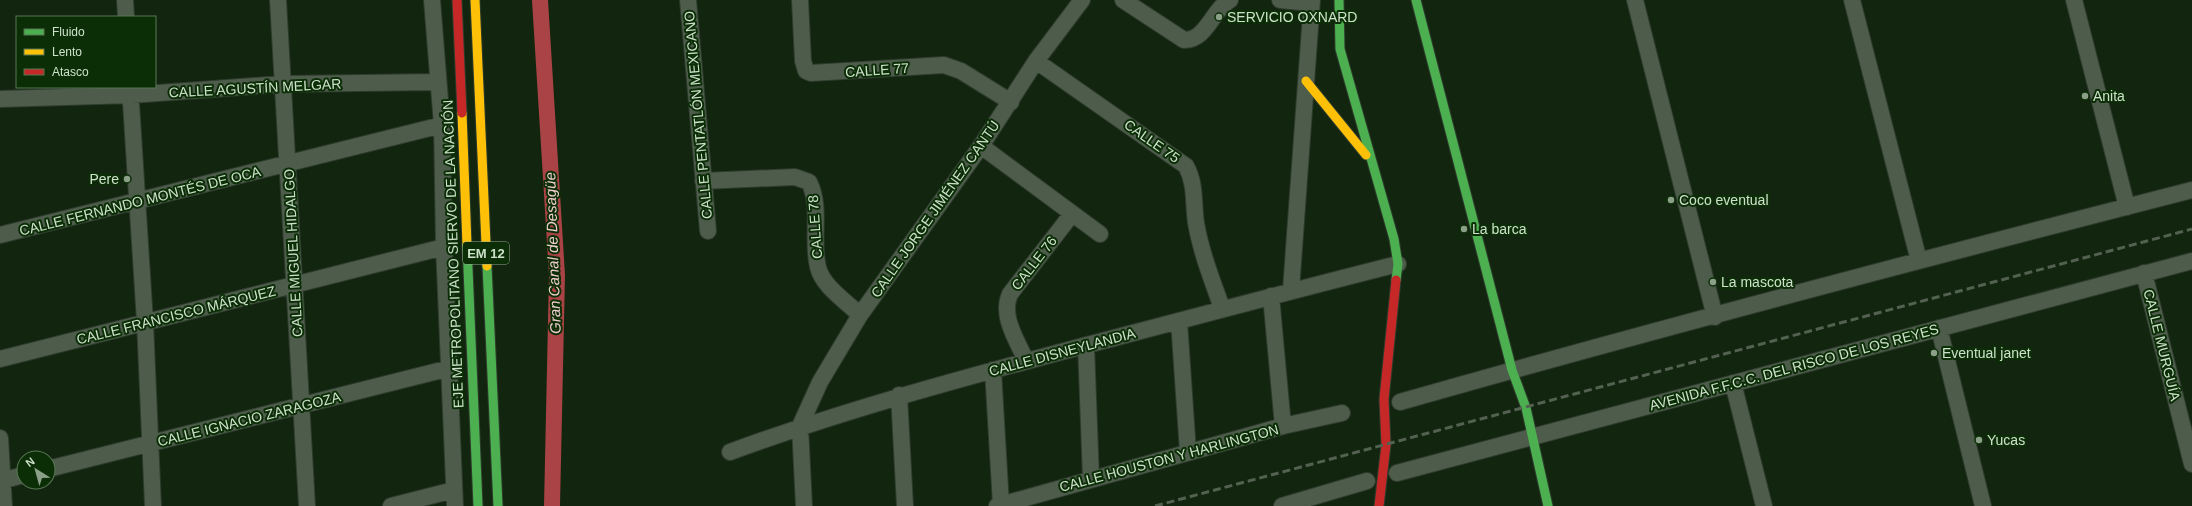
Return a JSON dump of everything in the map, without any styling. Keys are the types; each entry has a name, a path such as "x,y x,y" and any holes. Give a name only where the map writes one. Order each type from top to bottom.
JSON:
{"main road":[{"name":"EJE METROPOLITANO SIERVO DE LA NACIÓN","path":"457,0 478,506"},
{"name":"EM 12","path":"475,0 498,506"},
{"path":"1339,0 1340,49 1394,239 1398,264 1384,399 1386,445 1381,478 1379,506"},
{"path":"1416,0 1512,370 1526,408 1531,438 1548,506"},
{"path":"1306,81 1371,161"}],"street":[{"path":"125,0 126,16"},
{"name":"CALLE MIGUEL HIDALGO","path":"278,0 307,506"},
{"path":"392,506 454,498 444,247 442,125 437,82 432,0"},
{"name":"CALLE PENTATLÓN MEXICANO","path":"688,0 708,231"},
{"name":"CALLE 77","path":"800,0 803,61 806,71 811,73 944,65 961,70 1011,102"},
{"name":"CALLE JORGE JIMÉNEZ CANTÚ","path":"800,426 820,382 860,315 982,146 1036,61 1082,0"},
{"path":"1123,0 1184,40 1192,40 1199,36 1217,10 1230,0"},
{"path":"1280,0 1311,1 1291,290"},
{"path":"1635,0 1715,317"},
{"path":"1852,0 1919,261"},
{"path":"2074,0 2128,207"},
{"name":"CALLE 75","path":"1036,61 1186,166 1193,178 1196,222 1205,258 1222,308"},
{"name":"CALLE AGUSTÍN MELGAR","path":"0,99 282,84 437,82"},
{"path":"130,91 145,322 153,506"},
{"name":"CALLE FERNANDO MONTÉS DE OCA","path":"0,235 288,165 442,125"},
{"path":"982,146 1100,234"},
{"name":"CALLE 78","path":"703,181 795,177 809,182 814,197 818,268 825,281 860,315"},
{"path":"1400,402 1512,370 1715,317 1919,261 2192,190"},
{"name":"CALLE 76","path":"1026,361 1006,313 1006,303 1010,294 1072,214"},
{"name":"CALLE FRANCISCO MÁRQUEZ","path":"0,359 444,247"},
{"name":"AVENIDA F.F.C.C. DEL RISCO DE LOS REYES","path":"1397,473 2192,261"},
{"name":"CALLE DISNEYLANDIA","path":"730,452 800,426 899,396 1222,308 1398,264"},
{"name":"CALLE MURGUÍA","path":"2144,273 2192,464"},
{"path":"1271,296 1283,426"},
{"path":"1179,320 1188,452"},
{"path":"1939,328 1983,506"},
{"path":"1086,345 1091,479"},
{"name":"CALLE IGNACIO ZARAGOZA","path":"56,467 302,407 450,368"},
{"path":"993,370 999,506"},
{"path":"1733,383 1764,506"},
{"path":"899,396 905,506"},
{"name":"CALLE HOUSTON Y HARLINGTON","path":"999,506 1283,426 1342,413"},
{"path":"800,426 804,506"},
{"path":"0,438 4,506"},
{"path":"2,480 16,477"},
{"path":"1282,506 1367,481"}],"waterway":[{"name":"Gran Canal de Desagüe","path":"540,0 557,275 552,506"}],"railway":[{"path":"1155,506 2192,229"}],"traffic: fast":[{"path":"1339,0 1340,49 1394,239 1398,264 1396,280"},
{"path":"1416,0 1512,370 1526,408 1548,506"},
{"path":"467,245 478,506"},
{"path":"487,266 498,506"}],"traffic: slow":[{"path":"475,0 487,266"},
{"path":"1306,81 1366,155"},
{"path":"462,113 467,245"}],"traffic: jam":[{"path":"457,0 462,113"},
{"path":"1379,506 1386,445 1384,399 1396,280"}],"place":[{"name":"SERVICIO OXNARD","path":"1219,17"},
{"name":"Anita","path":"2085,96"},
{"name":"Pere","path":"127,179"},
{"name":"Coco eventual","path":"1671,200"},
{"name":"La barca","path":"1464,229"},
{"name":"La mascota","path":"1713,282"},
{"name":"Eventual janet","path":"1934,353"},
{"name":"Yucas","path":"1979,440"}]}
